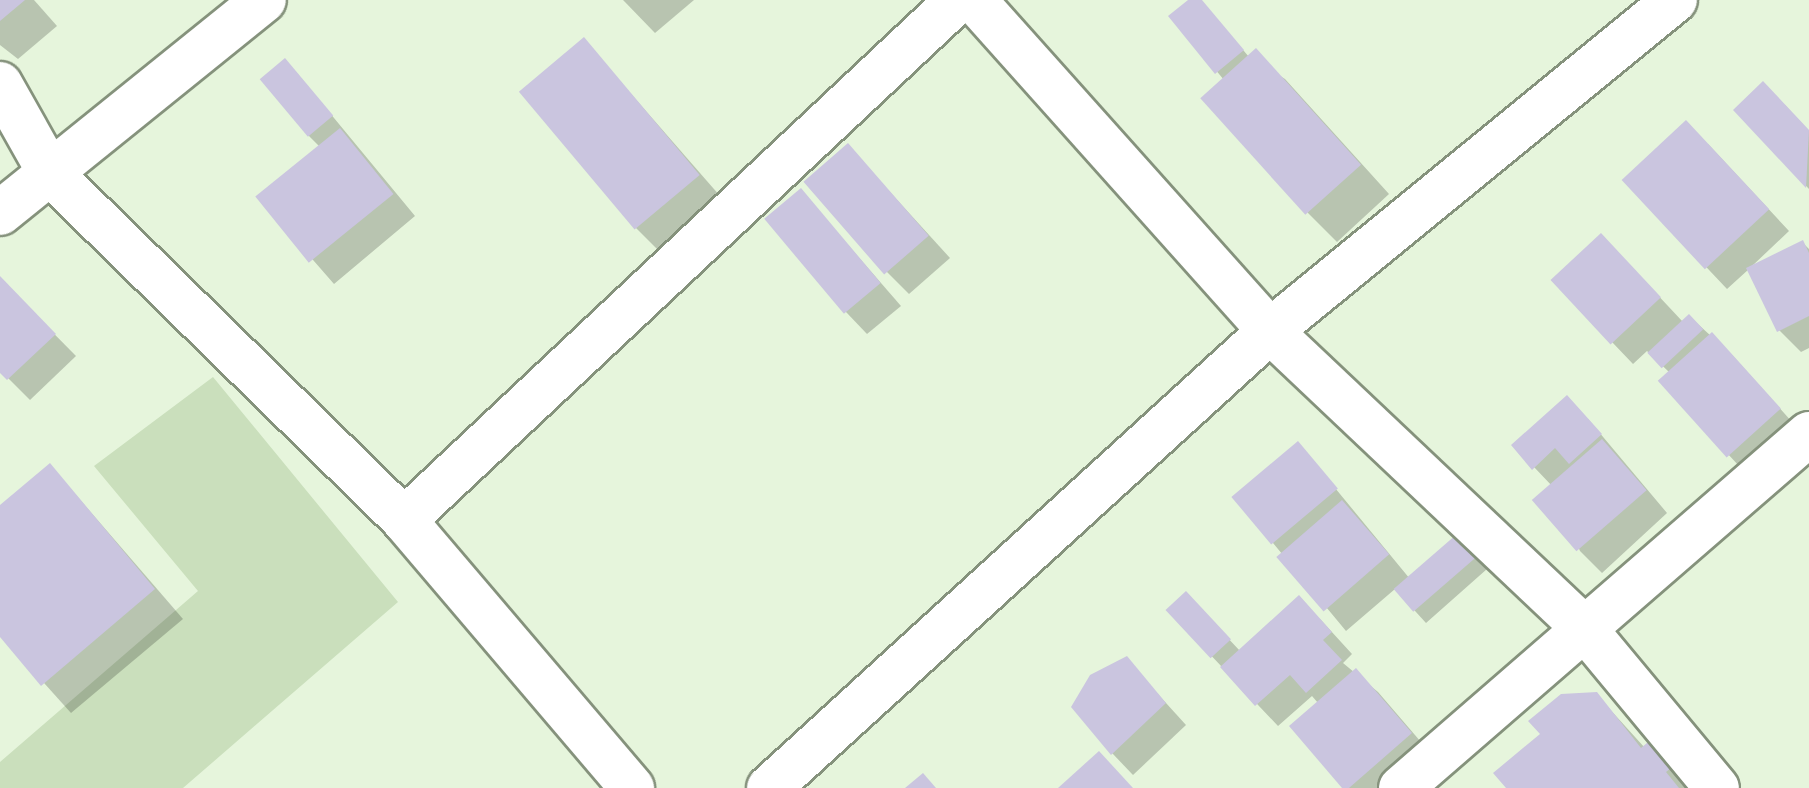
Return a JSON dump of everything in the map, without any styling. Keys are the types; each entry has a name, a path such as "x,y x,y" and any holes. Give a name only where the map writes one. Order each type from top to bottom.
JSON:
{"street":[{"path":"0,213 264,0"},
{"path":"404,520 958,0"},
{"path":"974,0 1270,331 1584,628 1717,788"},
{"path":"769,788 1270,331 1675,0"},
{"path":"0,84 50,173 404,520 632,788"},
{"path":"1401,788 1809,434"}],"green space":[{"path":"213,377 398,602 183,788 0,788 0,762 198,591 94,466"}],"building":[{"path":"0,0 25,0 0,21"},
{"path":"1188,0 1202,0 1244,50 1215,74 1168,16"},
{"path":"584,37 700,175 635,230 519,92"},
{"path":"1256,48 1361,165 1305,215 1200,98"},
{"path":"285,58 333,115 308,137 260,79"},
{"path":"1763,81 1809,130 1806,188 1733,110"},
{"path":"1686,120 1769,209 1705,269 1622,180"},
{"path":"340,128 393,194 309,263 255,197"},
{"path":"848,143 929,236 884,275 803,182"},
{"path":"801,188 881,283 844,314 764,219"},
{"path":"1601,233 1661,297 1611,344 1551,280"},
{"path":"1803,240 1809,253 1809,316 1777,332 1746,268"},
{"path":"0,276 56,334 7,380 0,373"},
{"path":"1689,314 1703,329 1662,368 1647,353"},
{"path":"1712,332 1781,409 1727,457 1658,381"},
{"path":"1567,395 1602,434 1569,464 1555,448 1532,470 1511,445"},
{"path":"1602,439 1647,490 1576,551 1532,500"},
{"path":"1298,441 1338,488 1271,544 1231,497"},
{"path":"50,463 155,589 41,686 0,637 0,505"},
{"path":"1342,500 1389,554 1324,611 1276,557"},
{"path":"1457,534 1477,557 1413,612 1394,589"},
{"path":"1186,591 1231,639 1211,658 1166,610"},
{"path":"1299,595 1332,632 1323,640 1342,660 1306,693 1290,675 1255,706 1220,667"},
{"path":"1127,656 1166,703 1111,755 1071,707 1090,675"},
{"path":"1356,668 1412,733 1349,788 1342,788 1289,726"},
{"path":"1597,692 1641,748 1654,737 1677,763 1666,772 1679,788 1506,788 1493,773 1540,734 1528,721 1561,694"},
{"path":"1099,751 1133,788 1058,788"},
{"path":"923,773 936,788 905,788"}]}
